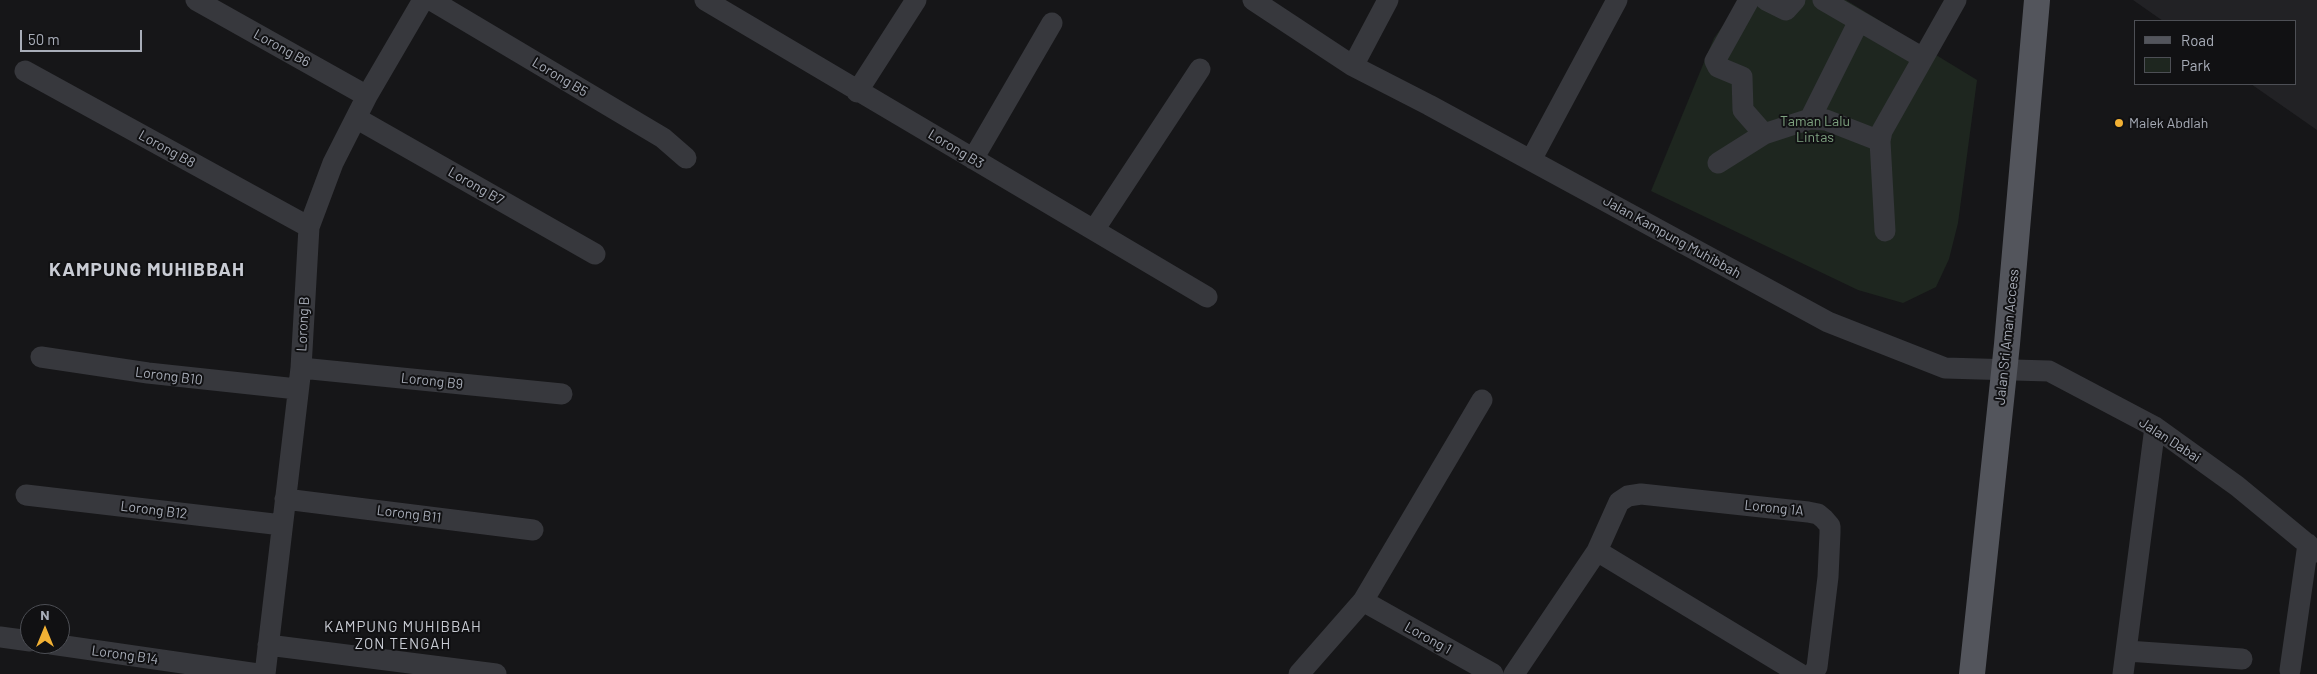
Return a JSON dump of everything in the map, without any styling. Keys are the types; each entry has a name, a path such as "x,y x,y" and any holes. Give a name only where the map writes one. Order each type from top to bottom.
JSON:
{"main road":[{"name":"Jalan Sri Aman Access","path":"1972,674 2004,371 2037,0"}],"street":[{"name":"Lorong B6","path":"196,0 367,96"},
{"name":"Lorong B","path":"265,674 297,389 301,368 309,227 333,163 367,96 423,0"},
{"name":"Lorong B5","path":"431,0 663,138 686,158"},
{"name":"Lorong B3","path":"705,0 857,92 1207,297"},
{"path":"857,92 916,0"},
{"name":"Jalan Kampung Muhibbah","path":"1253,0 1353,66 1531,160 1828,322 1945,368 2004,371"},
{"path":"1353,66 1388,0"},
{"path":"1531,160 1617,0"},
{"path":"1749,0 1715,61 1718,67 1744,78 1743,110 1764,134"},
{"path":"1766,0 1786,10 1795,0"},
{"path":"1823,0 1923,58"},
{"path":"1885,231 1880,141 1885,125 1956,0"},
{"path":"1810,119 1858,21"},
{"path":"973,159 1052,23"},
{"path":"1094,230 1200,69"},
{"name":"Lorong B8","path":"25,72 309,227"},
{"name":"Lorong B7","path":"356,118 595,254"},
{"path":"1718,163 1764,134 1810,119 1826,120 1880,141"},
{"name":"Lorong B10","path":"41,357 158,375 297,389"},
{"name":"Lorong B9","path":"301,368 562,394"},
{"name":"Jalan Dabai","path":"2004,371 2049,371 2154,427 2237,486 2312,548"},
{"path":"1299,674 1363,601 1482,400"},
{"path":"2123,674 2154,427"},
{"name":"Lorong 1A","path":"1514,674 1597,551 1619,502 1628,496 1641,494 1818,514 1830,526 1828,577 1818,667 1813,674"},
{"name":"Lorong B12","path":"26,495 282,525"},
{"name":"Lorong B11","path":"285,499 533,530"},
{"path":"2290,670 2312,548"},
{"path":"1597,551 1800,674"},
{"name":"Lorong 1","path":"1363,601 1493,674"},
{"path":"0,637 20,640"},
{"path":"268,645 496,674"},
{"name":"Lorong B14","path":"70,647 258,674"},
{"path":"2127,651 2242,659"}],"shaded area":[{"path":"2133,0 2317,0 2317,130 2252,85 2297,85 2297,20 2162,20"}],"green space":[{"name":"Taman Lalu Lintas","path":"1742,0 1846,0 1977,80 1958,223 1949,259 1936,287 1903,303 1858,290 1651,191 1714,38"}],"place":[{"name":"Malek Abdlah","path":"2119,123"}],"district":[{"name":"KAMPUNG MUHIBBAH","path":"147,270"},
{"name":"KAMPUNG MUHIBBAH ZON TENGAH","path":"403,636"}]}
